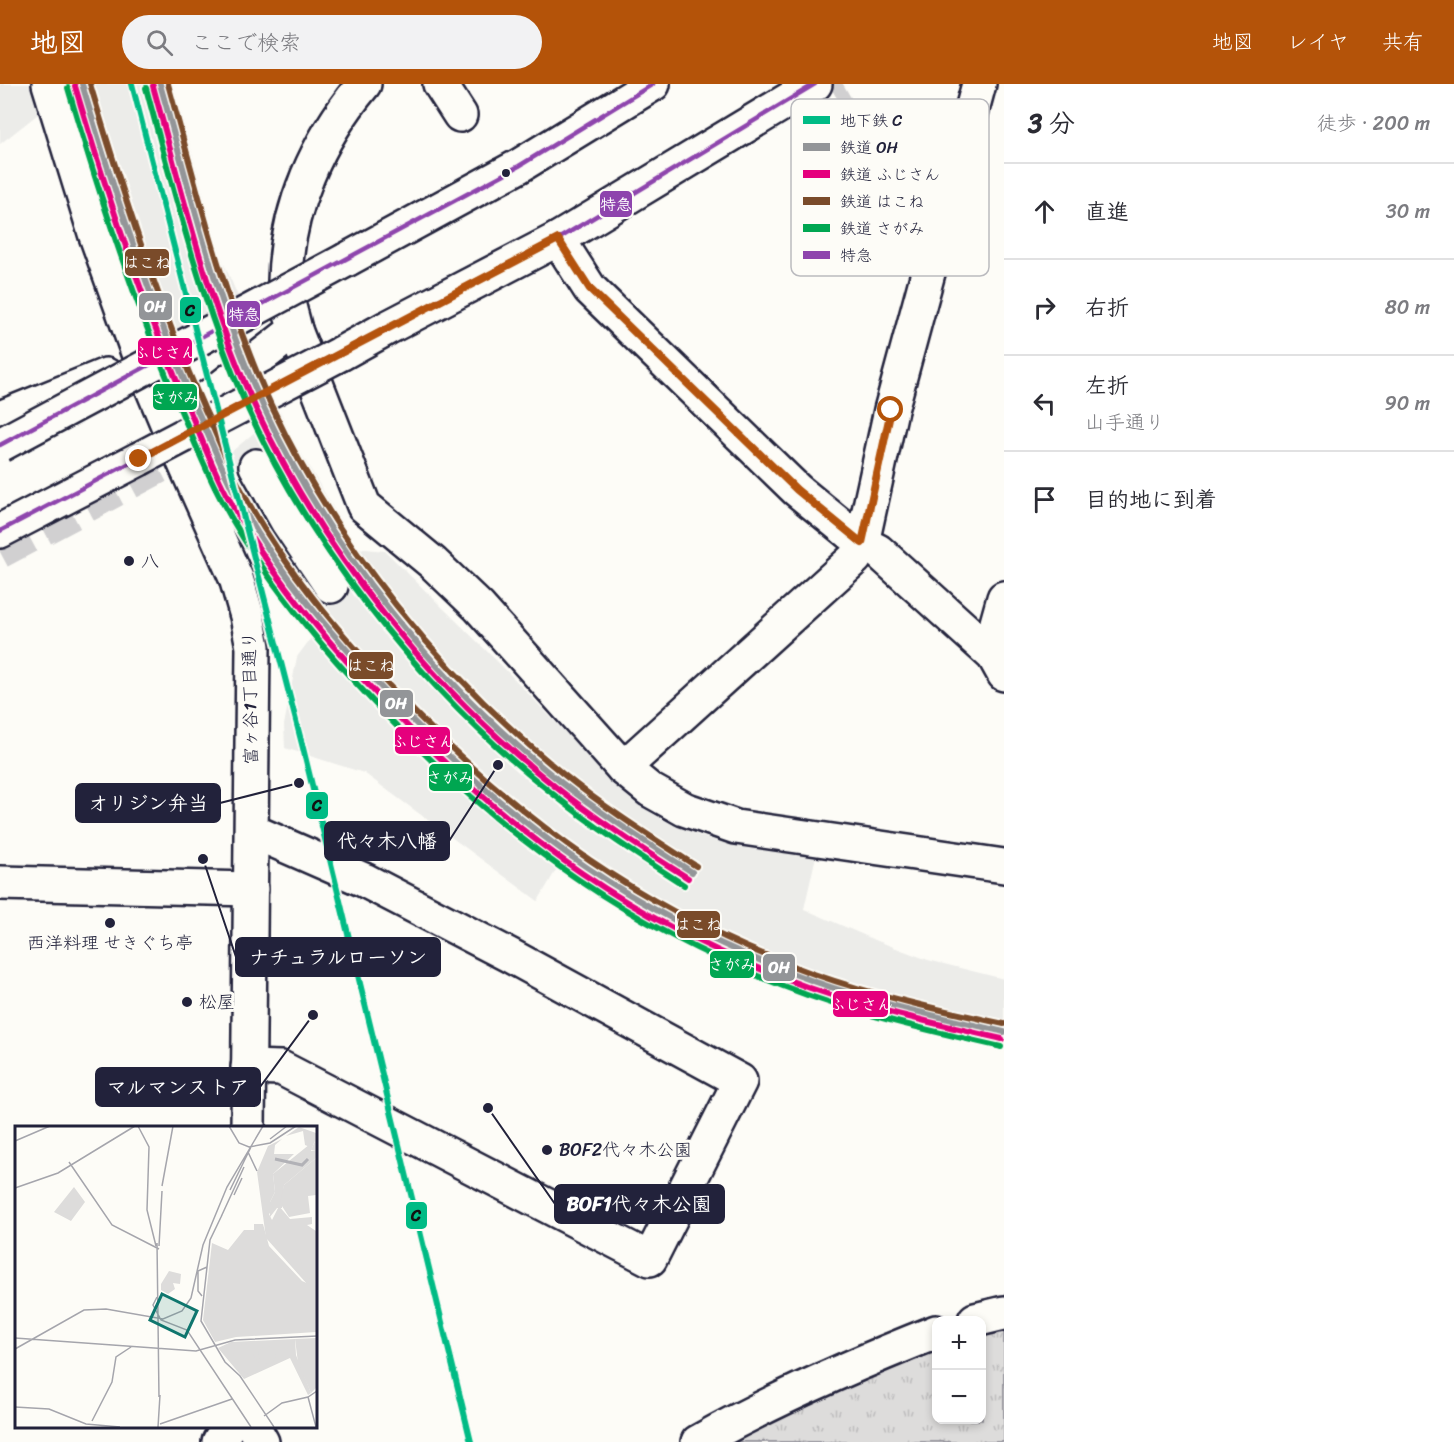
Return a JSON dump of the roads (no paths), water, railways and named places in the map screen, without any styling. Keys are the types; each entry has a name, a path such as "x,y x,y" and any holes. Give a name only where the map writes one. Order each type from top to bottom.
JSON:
{"street":[{"name":"富ヶ谷1丁目通り","path":"49,84 95,233 141,361 236,578 247,615 253,647 248,1126"},
{"path":"364,84 333,125 312,165 298,200 289,235 285,283 295,330 364,506 433,562 479,608 623,768 650,790 706,819 736,827 1004,866"},
{"path":"440,84 460,115"},
{"path":"0,445 519,166 653,84"},
{"path":"0,531 558,239 815,84"},
{"path":"975,99 979,84"},
{"path":"558,239 590,289 797,490 862,543 878,551 999,665"},
{"path":"623,768 855,558 862,543 891,410 927,276"},
{"path":"169,428 295,330"},
{"path":"0,418 141,361"},
{"path":"256,466 287,521 332,586"},
{"path":"999,665 997,623 1004,598"},
{"path":"248,1067 281,1068 650,1259 740,1081 364,880 252,831"},
{"path":"0,883 251,889"},
{"path":"986,1317 1004,1313"},
{"path":"698,1442 751,1412 879,1354 932,1334"},
{"path":"219,1442 227,1427"},
{"path":"254,1427 262,1442"}],"tunnel":[{"path":"817,99 843,84"},
{"path":"0,552 206,442"}],"metro line":[{"name":"C","path":"132,84 303,748 471,1442"}],"rail line":[{"name":"OH","path":"82,84 107,167 149,290 180,370 235,494 269,550 307,603 394,701 487,790 536,830 586,867 694,930 752,957 836,989 1004,1032"},
{"name":"はこね","path":"90,84 156,288 187,368 237,481 258,519 294,573 334,624 399,696 445,742 540,824 590,860 642,893 697,923 754,950 837,982 908,1002 1004,1024"},
{"name":"OH","path":"160,84 218,289 247,369 290,461 321,513 392,612 473,704 562,783 642,840 692,872"},
{"name":"はこね","path":"168,84 213,247 254,366 298,458 327,509 360,558 396,606 435,651 518,736 595,799 696,866"},
{"name":"ふじさん","path":"75,86 142,293 224,489 245,527 282,582 344,658 389,707 483,797 532,837 635,907 690,937 749,964 834,996 1002,1039"},
{"name":"ふじさん","path":"153,86 198,251 240,372 284,464 314,516 348,567 425,664 512,750 589,812 688,878"},
{"name":"さがみ","path":"68,88 93,172 135,296 167,378 218,493 239,532 276,587 317,639 383,712 430,759 527,842 578,879 631,913 687,944 746,971 831,1003 903,1024 1001,1047"},
{"name":"さがみ","path":"146,88 196,268 233,374 291,492 327,549 366,604 409,656 455,706 503,752 584,818 684,885"}],"place":[{"name":"八","path":"129,561"},
{"name":"代々木八幡","path":"498,765"},
{"name":"オリジン弁当","path":"299,783"},
{"name":"ナチュラルローソン","path":"203,859"},
{"name":"西洋料理 せきぐち亭","path":"110,923"},
{"name":"松屋","path":"187,1002"},
{"name":"マルマンストア","path":"313,1015"},
{"name":"BOF1代々木公園","path":"488,1108"},
{"name":"BOF2代々木公園","path":"547,1150"}]}
